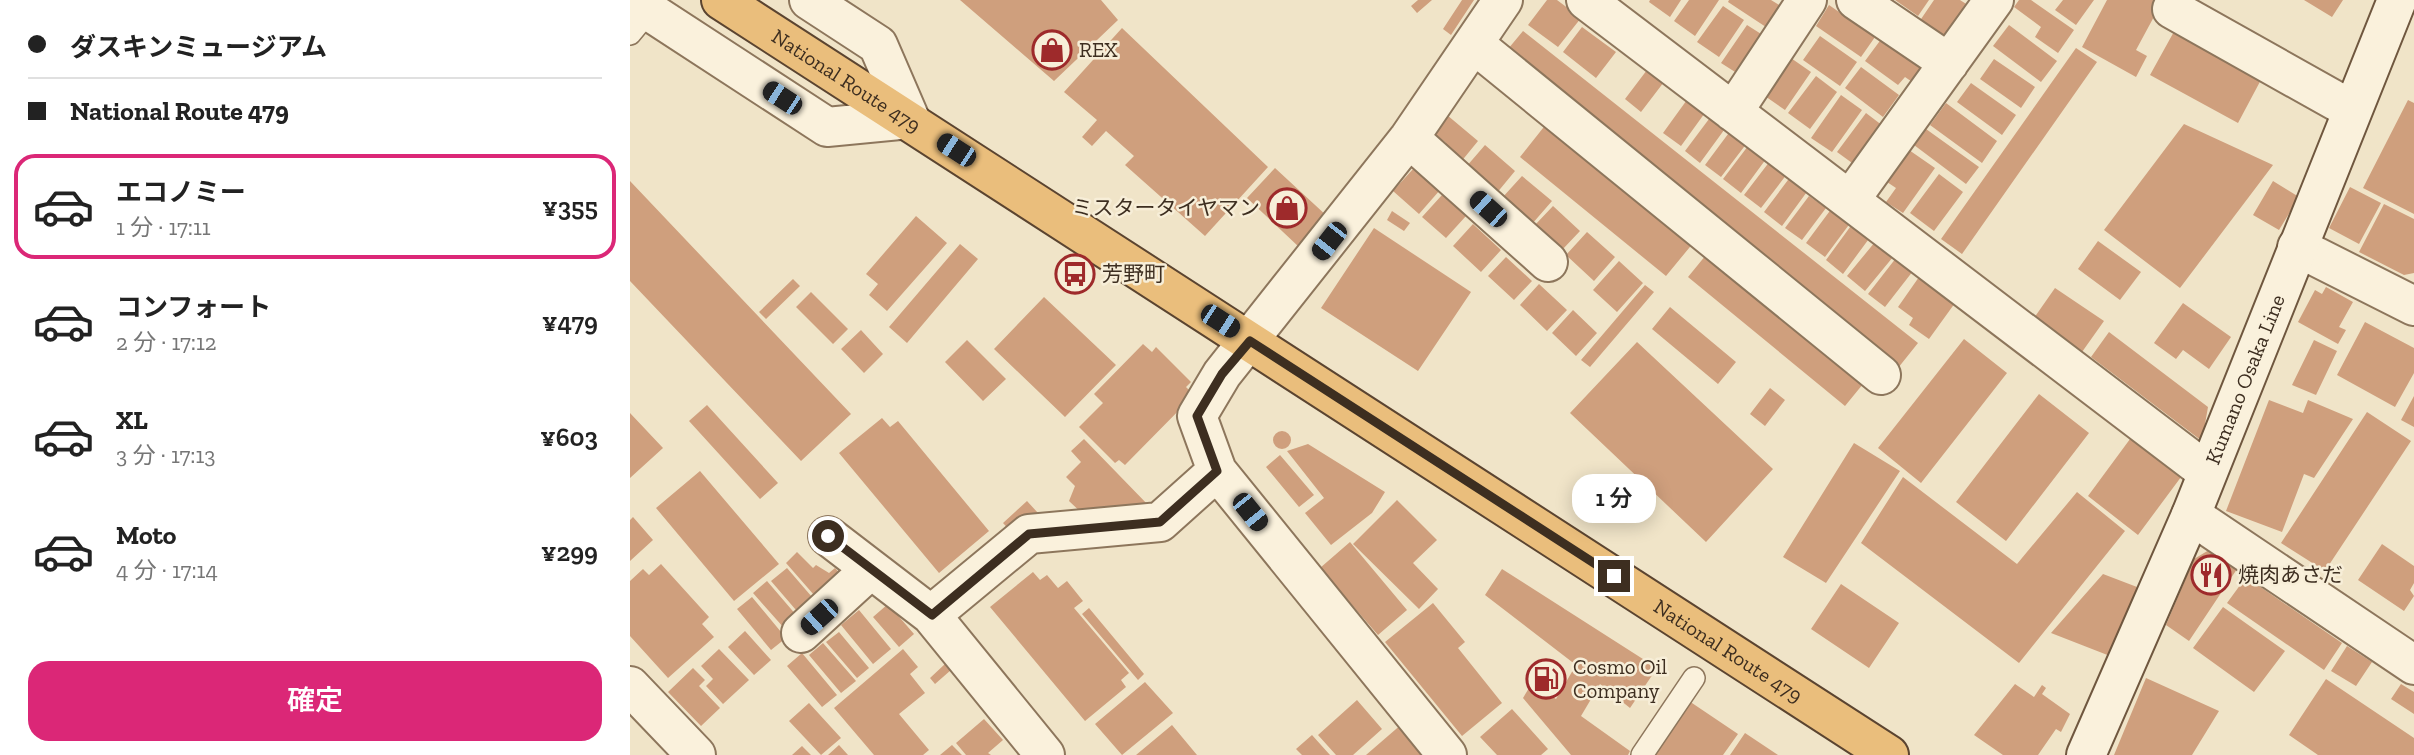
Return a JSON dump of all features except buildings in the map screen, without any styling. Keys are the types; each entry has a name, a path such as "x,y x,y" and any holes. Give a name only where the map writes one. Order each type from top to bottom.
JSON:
{"highway":[{"name":"National Route 479","path":"721,0 910,119 1889,755"}],"street":[{"path":"637,15 827,127 910,119 878,45 809,0"},
{"path":"1447,755 1217,471 1197,416 1222,374 1409,138 1503,0"},
{"path":"1586,0 2207,472"},
{"path":"1733,112 1807,0"},
{"path":"1856,0 1949,63"},
{"path":"1850,200 1994,0"},
{"name":"Kumano Osaka Line","path":"2086,755 2191,515 2397,0"},
{"path":"2172,9 2352,110"},
{"path":"1474,44 1881,375"},
{"path":"1409,138 1548,261"},
{"path":"2297,247 2413,303"},
{"path":"932,615 1029,534 1160,522 1217,471"},
{"path":"2191,515 2414,665"},
{"path":"828,536 932,615 1034,751"},
{"path":"801,633 871,569"},
{"path":"630,686 695,755"}],"lane":[{"path":"1642,755 1694,678"}],"place":[{"name":"REX","path":"1052,50"},
{"name":"ミスタータイヤマン","path":"1287,208"},
{"name":"芳野町","path":"1075,274"},
{"name":"焼肉あさだ","path":"2211,575"},
{"name":"Cosmo Oil Company","path":"1546,679"}],"route":[{"path":"828,536 932,615 1029,534 1160,522 1217,471 1197,416 1222,374 1250,341 1614,576"}]}
